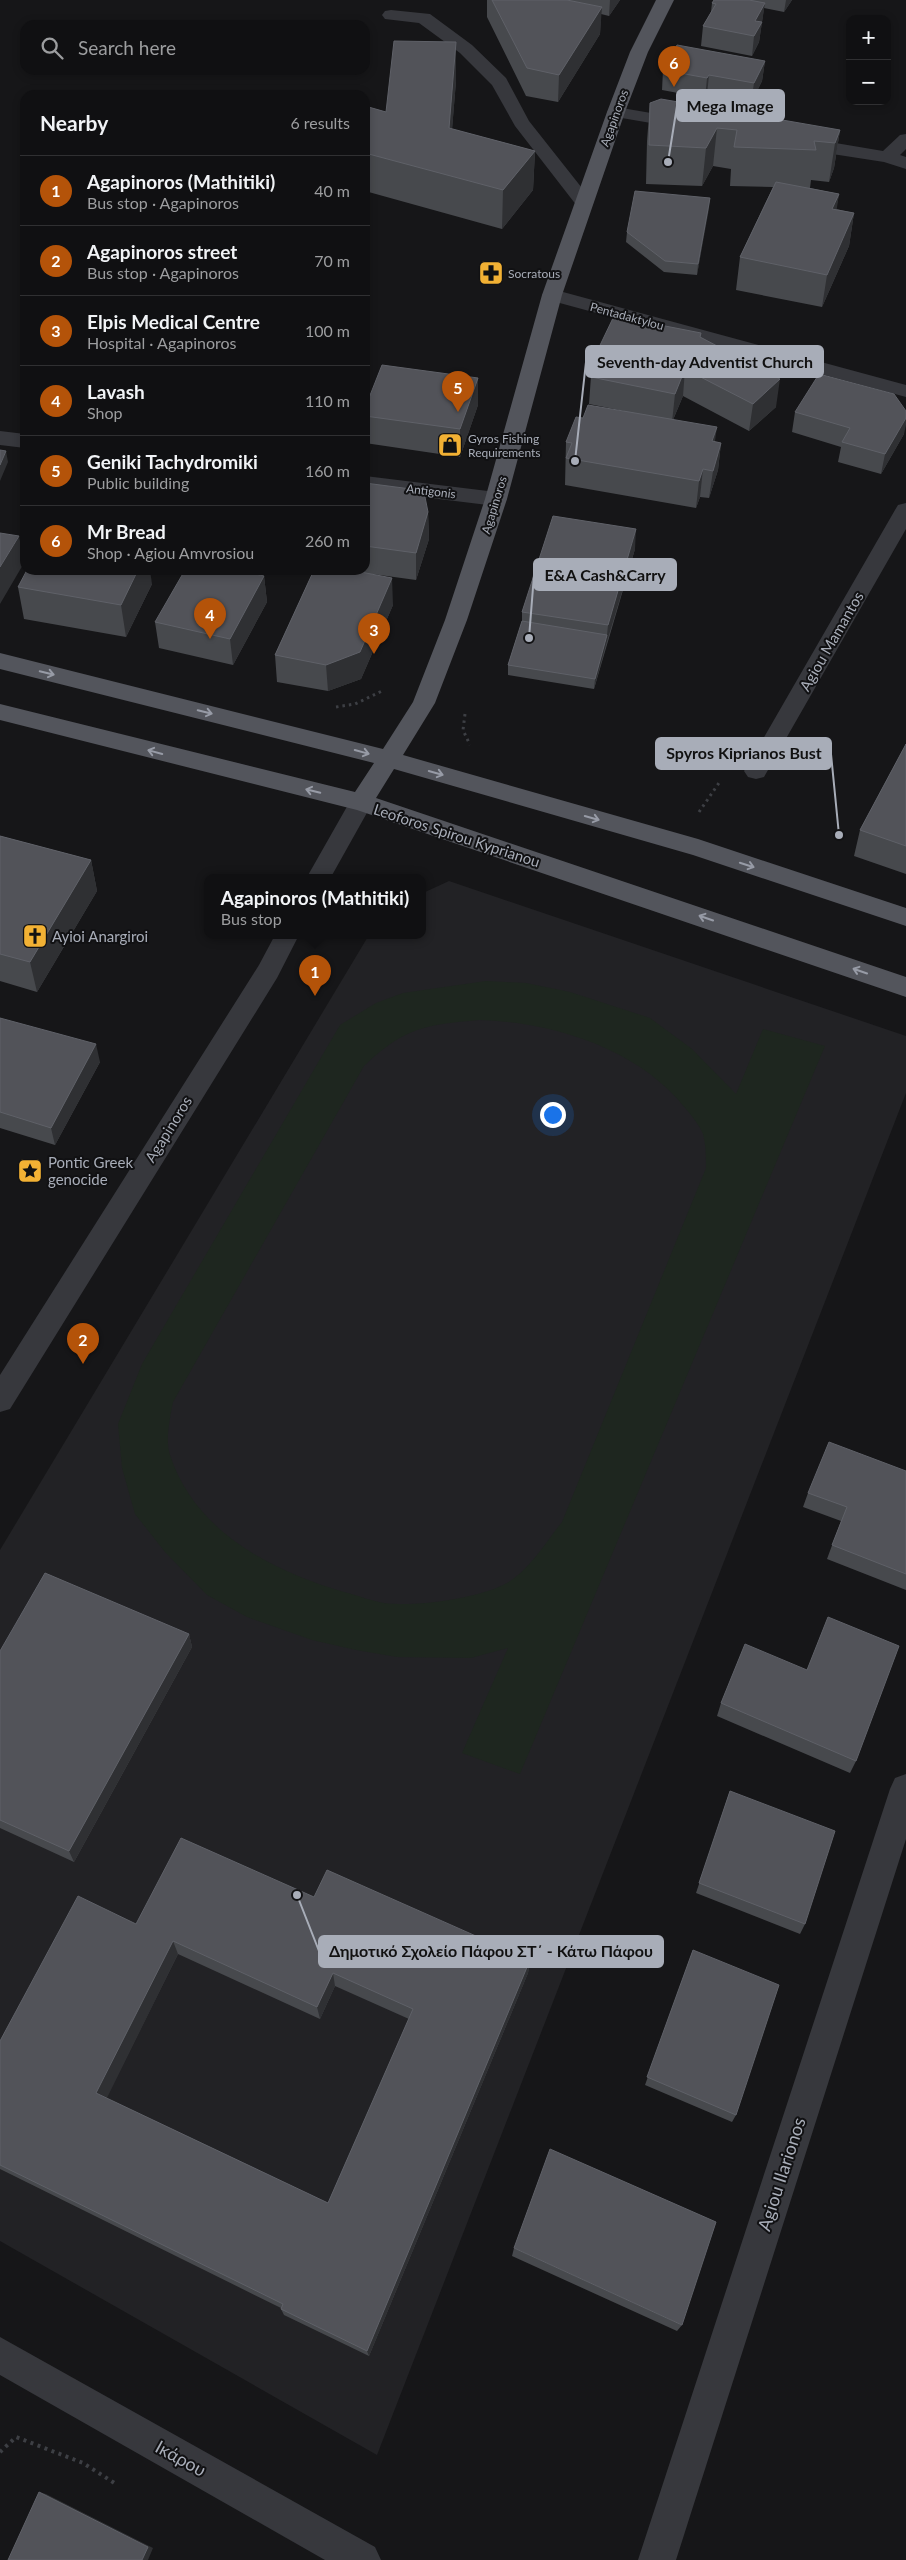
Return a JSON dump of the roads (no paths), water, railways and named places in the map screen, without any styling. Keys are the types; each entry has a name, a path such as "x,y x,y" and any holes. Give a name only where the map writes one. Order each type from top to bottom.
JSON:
{"main road":[{"name":"Agapinoros","path":"361,802 424,702 456,620 496,500 552,296 616,112 639,52 665,0"},
{"path":"0,661 389,759 698,848 906,917"},
{"name":"Leoforos Spirou Kyprianou","path":"0,712 361,802 906,987"}],"street":[{"path":"391,15 424,18 466,49 500,82 520,122 584,202"},
{"path":"616,112 703,127"},
{"path":"887,157 906,138"},
{"path":"780,140 887,157 906,163"},
{"name":"Pentadaktylou","path":"552,296 906,391"},
{"path":"0,438 20,440"},
{"name":"Antigonis","path":"370,484 496,500"},
{"name":"Agiou Mamantos","path":"756,771 906,510"},
{"name":"Agapinoros","path":"321,874 361,802"},
{"name":"Agapinoros","path":"0,1400 268,971 285,939"},
{"name":"Agiou Ilarionos","path":"657,2560 906,1789"},
{"name":"Ικάρου","path":"0,2355 362,2560"}],"place":[{"name":"Mr Bread","path":"674,87"},
{"name":"Mega Image","path":"668,162"},
{"name":"Socratous","path":"491,273"},
{"name":"Geniki Tachydromiki","path":"458,412"},
{"name":"Gyros Fishing Requirements","path":"450,445"},
{"name":"Seventh-day Adventist Church","path":"575,461"},
{"name":"E&A Cash&Carry","path":"529,638"},
{"name":"Lavash","path":"210,639"},
{"name":"Elpis Medical Centre","path":"374,654"},
{"name":"Spyros Kiprianos Bust","path":"839,835"},
{"name":"Ayioi Anargiroi","path":"35,936"},
{"name":"Agapinoros (Mathitiki)","path":"315,996"},
{"name":"Pontic Greek genocide","path":"30,1171"},
{"name":"Agapinoros street","path":"83,1364"},
{"name":"Δημοτικό Σχολείο Πάφου ΣΤ΄ - Κάτω Πάφου","path":"297,1895"}]}
